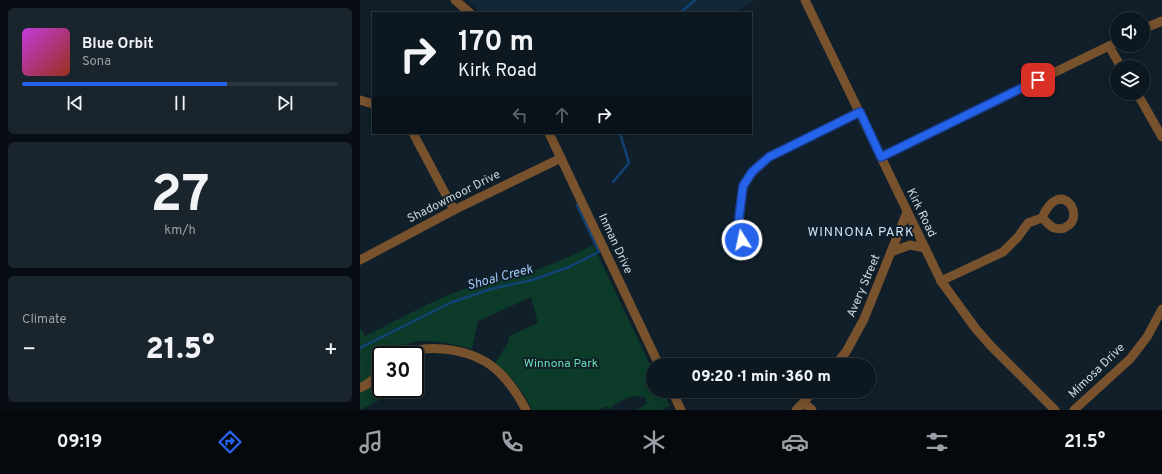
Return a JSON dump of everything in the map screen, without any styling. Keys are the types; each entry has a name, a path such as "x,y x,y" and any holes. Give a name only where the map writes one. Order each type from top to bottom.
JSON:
{"street":[{"path":"455,0 469,12"},
{"name":"Kirk Road","path":"805,0 941,281 990,345 1055,410"},
{"path":"1150,26 1162,20"},
{"path":"881,157 1110,45"},
{"path":"360,100 372,104"},
{"path":"1141,100 1162,137"},
{"path":"742,240 738,226 743,186 752,172 769,157 860,112"},
{"path":"414,134 454,210"},
{"name":"Inman Drive","path":"549,134 656,358"},
{"name":"Shadowmoor Drive","path":"360,260 454,210 561,158"},
{"name":"Avery Street","path":"841,358 846,352 864,320 907,212"},
{"path":"941,281 1003,252 1018,237 1028,223 1042,218"},
{"path":"891,252 910,245 925,248"},
{"name":"Mimosa Drive","path":"1074,410 1130,359 1147,337 1162,309"},
{"path":"424,349 434,348 460,352 479,359 499,372 517,392 526,410"},
{"path":"360,388 366,386 372,381"},
{"path":"675,398 681,410"},
{"path":"796,410 808,398"},
{"path":"804,403 812,410"}],"shaded area":[{"path":"467,0 755,0 737,12 480,12"}],"green space":[{"name":"Winnona Park","path":"593,245 647,358 646,398 666,398 670,406 661,410 637,410 647,403 645,397 635,396 621,401 614,405 610,410 607,406 599,410 532,410 525,396 516,384 507,373 495,363 509,341 509,336 538,323 531,297 478,321 472,349 443,342 428,341 413,342 403,346 372,346 372,398 383,398 360,410 360,328 365,336 451,294 487,282 535,271"}],"waterway":[{"name":"Shoal Creek","path":"681,12 695,0"},
{"name":"Shoal Creek","path":"613,182 629,163 620,134"},
{"name":"Shoal Creek","path":"360,348 450,303 491,289 532,280 569,267 599,252 577,205 578,204"}],"district":[{"name":"WINNONA PARK","path":"861,233"}],"route":[{"path":"742,240 738,226 743,186 752,172 769,157 860,112 881,157 1038,80"}]}
